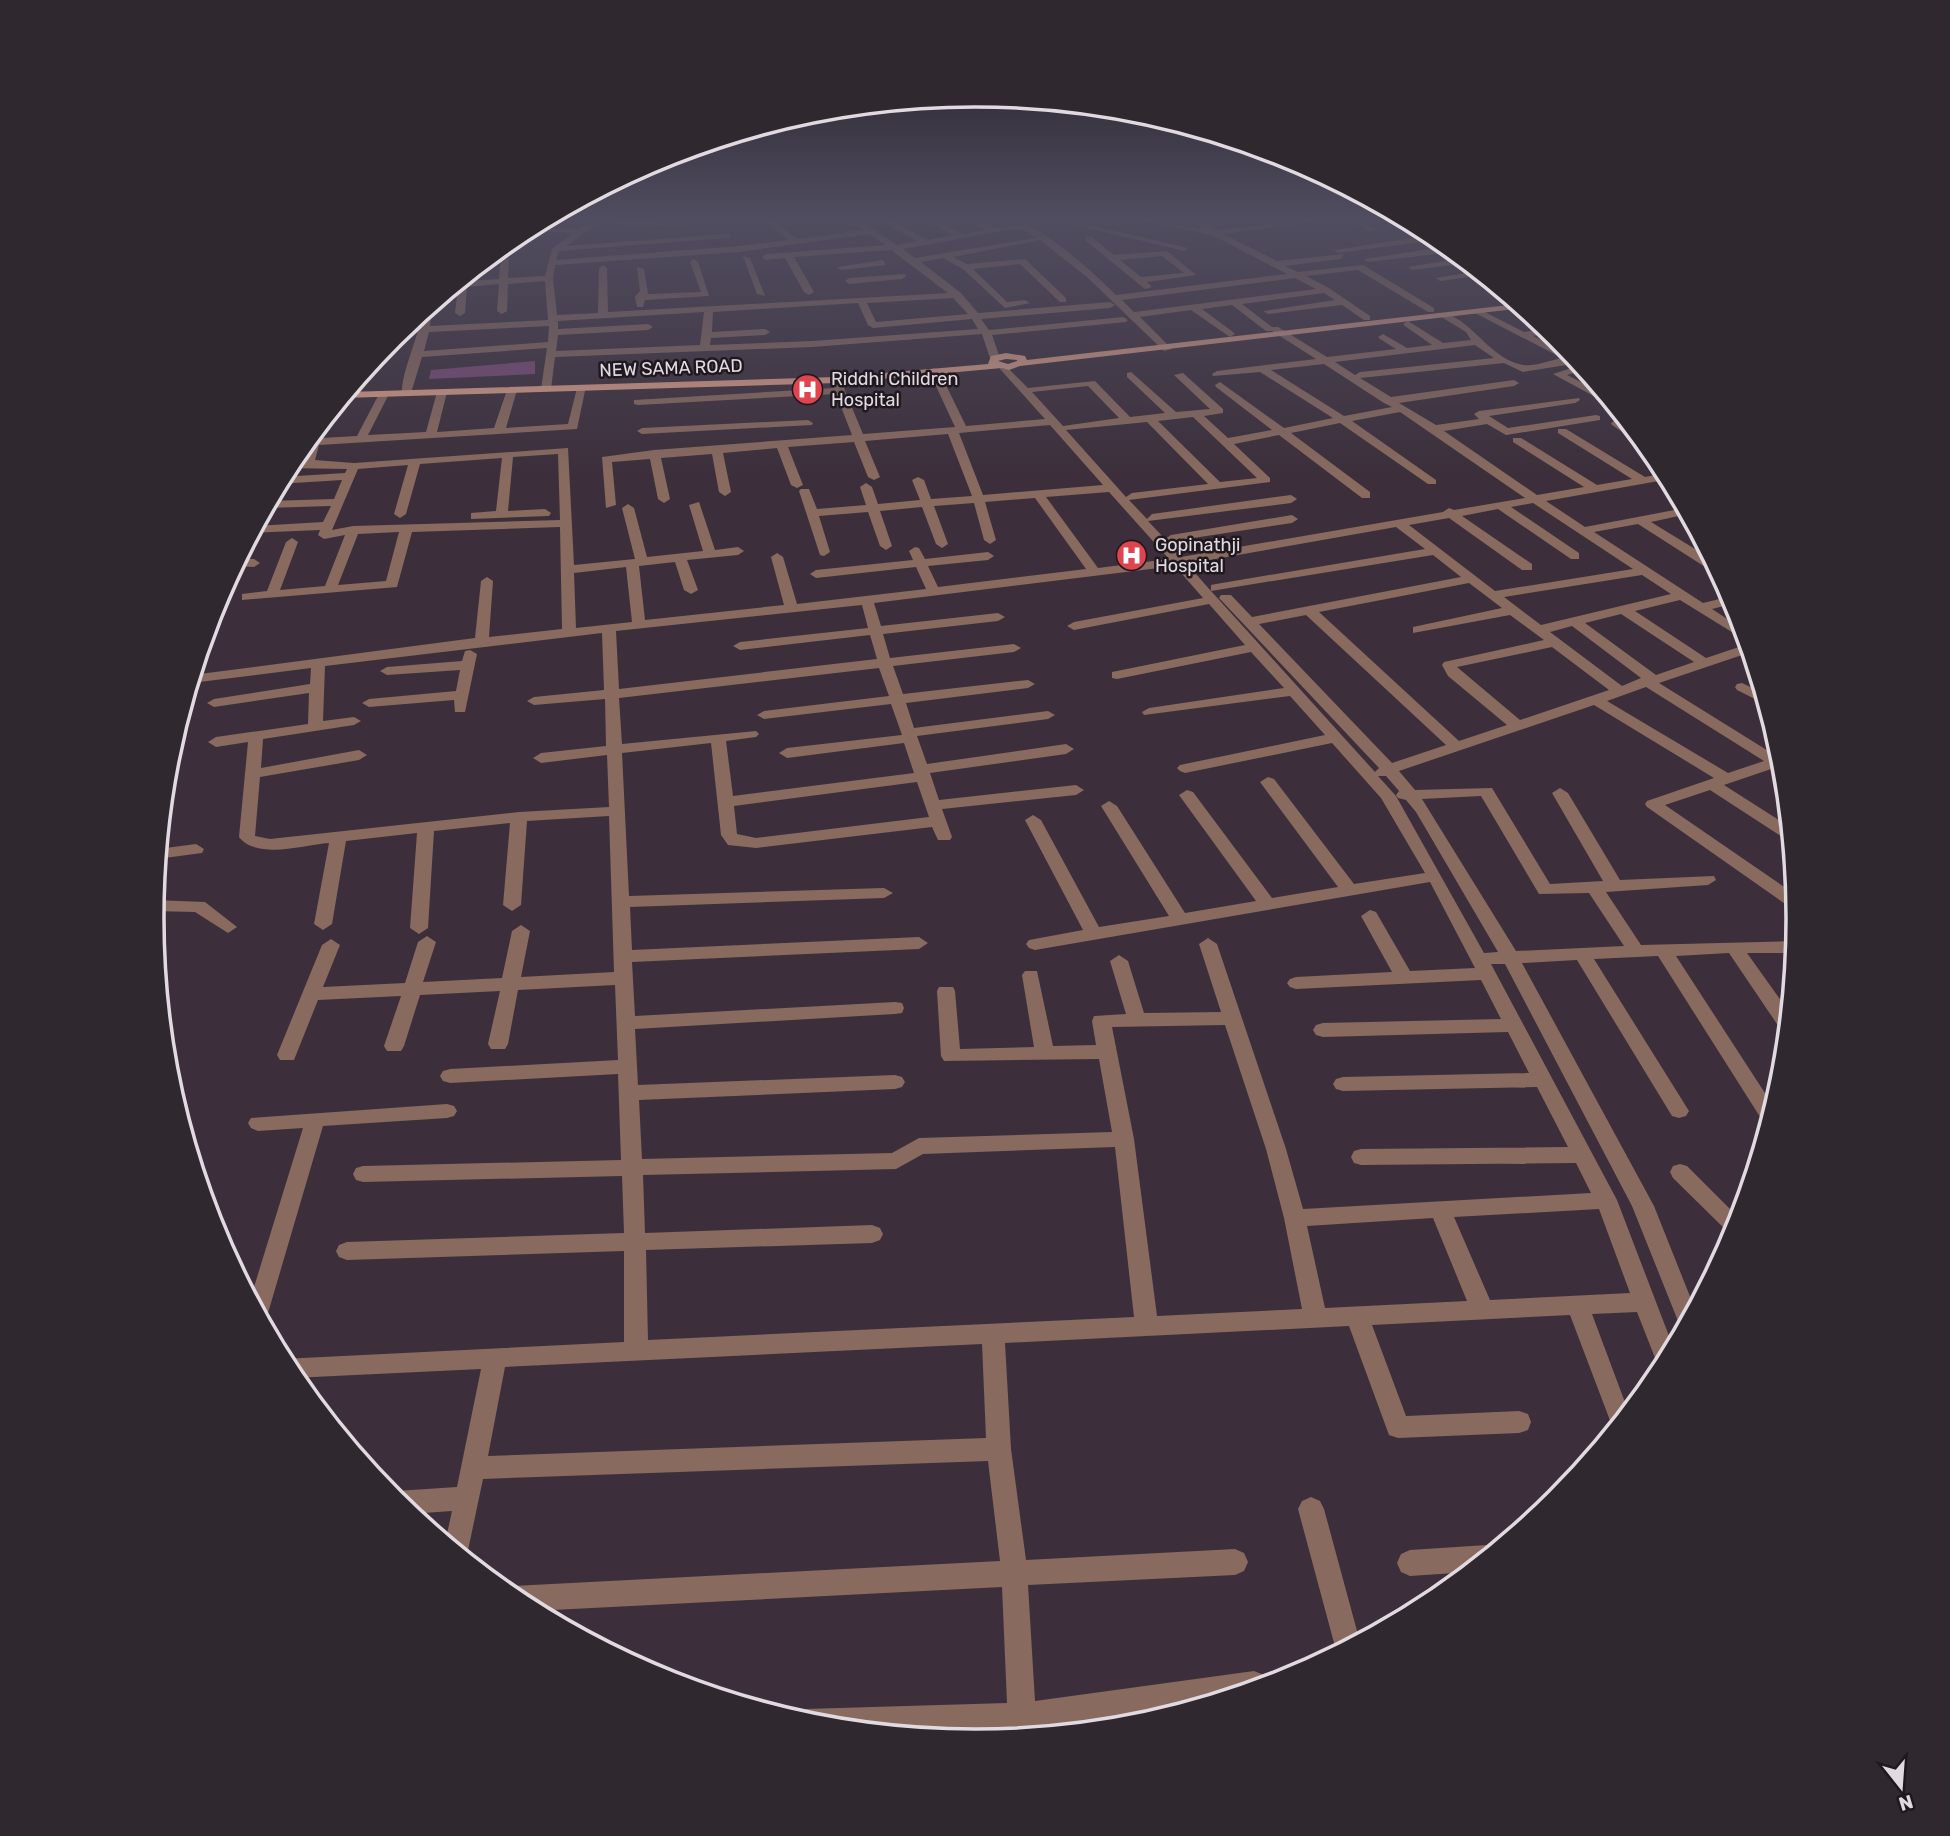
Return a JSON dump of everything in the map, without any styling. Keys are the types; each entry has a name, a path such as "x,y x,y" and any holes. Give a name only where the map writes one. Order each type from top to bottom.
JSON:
{"main road":[{"name":"NEW SAMA ROAD","path":"355,395 384,394 407,389 547,385 837,381 1157,346 1492,303"},
{"name":"NEW SAMA ROAD","path":"1157,346 1230,334 1446,316 1510,308"},
{"name":"NEW SAMA ROAD","path":"361,387 442,392 512,390 547,385 582,388 837,381 1007,361"}],"street":[{"path":"460,303 460,313"},
{"path":"502,303 502,311"},
{"path":"547,385 554,324 552,303"},
{"path":"603,303 603,315"},
{"path":"640,303 640,314"},
{"path":"554,324 603,315 833,303"},
{"path":"863,303 873,325 975,318 1106,303"},
{"path":"964,303 1051,422 1214,594 1254,647 1388,796 1435,876 1606,1200 1663,1349"},
{"path":"1003,303 1005,305 1032,303"},
{"path":"1112,303 1123,320 1157,346"},
{"path":"1113,303 1133,315 1157,346"},
{"path":"1133,315 1228,303"},
{"path":"1235,303 1434,429 1582,531 1732,629"},
{"path":"1255,303 1268,311 1279,330"},
{"path":"1268,311 1338,303"},
{"path":"1345,303 1367,318"},
{"path":"1419,303 1431,310"},
{"path":"1193,307 1230,334"},
{"path":"705,348 709,310"},
{"path":"1478,312 1556,351"},
{"path":"1446,316 1469,330 1477,342 1523,369 1563,359"},
{"path":"416,354 812,344 1123,320"},
{"path":"407,389 426,321"},
{"path":"425,329 554,324 648,327"},
{"path":"706,331 754,324"},
{"path":"1408,324 1441,346"},
{"path":"706,331 765,332"},
{"path":"1522,335 1536,332"},
{"path":"1383,337 1404,351"},
{"path":"1366,495 1218,379 1259,368 1324,360 1360,352 1382,353 1477,342"},
{"path":"993,344 1171,539 1184,561"},
{"path":"1360,375 1499,357 1540,345"},
{"path":"1382,353 1404,370"},
{"path":"1259,368 1341,419 1432,482"},
{"path":"1418,368 1431,378"},
{"path":"1573,370 1558,374 1592,391"},
{"path":"934,371 957,429 990,540"},
{"path":"1131,375 1174,416"},
{"path":"1068,427 1219,411 1179,376"},
{"path":"640,416 804,408 837,381 859,439 870,482 872,508 886,546"},
{"path":"1034,389 1091,383 1129,422"},
{"path":"1388,401 1514,383"},
{"path":"641,387 640,416 664,499"},
{"path":"318,442 573,427 582,388"},
{"path":"499,431 512,390"},
{"path":"431,435 442,392"},
{"path":"360,439 384,394"},
{"path":"1576,400 1479,414 1506,432 1597,418"},
{"path":"640,416 804,408"},
{"path":"804,408 814,443"},
{"path":"1225,442 1400,409"},
{"path":"1132,497 1265,480 1195,413"},
{"path":"1150,419 1218,487"},
{"path":"1434,429 1489,421"},
{"path":"610,505 606,459 1051,422"},
{"path":"1616,423 1620,426"},
{"path":"1562,431 1642,480"},
{"path":"1517,440 1594,488"},
{"path":"782,446 812,513 824,552"},
{"path":"292,479 415,462 564,450 569,632"},
{"path":"716,450 725,492"},
{"path":"308,463 311,452"},
{"path":"502,514 508,455"},
{"path":"400,514 415,462"},
{"path":"303,463 353,471"},
{"path":"353,471 324,534 566,518"},
{"path":"200,678 477,642 867,600 1184,561 1449,512 1657,478"},
{"path":"918,480 942,544"},
{"path":"812,513 978,497 1111,488"},
{"path":"1037,493 1094,572"},
{"path":"1152,518 1291,499"},
{"path":"277,505 338,502"},
{"path":"1498,504 1575,556"},
{"path":"695,506 710,555"},
{"path":"628,508 637,563 639,624"},
{"path":"1449,512 1527,567"},
{"path":"1582,531 1678,513"},
{"path":"438,519 502,514 566,518"},
{"path":"1171,539 1292,519"},
{"path":"1640,520 1703,560"},
{"path":"1397,522 1619,691"},
{"path":"263,529 326,526"},
{"path":"330,590 353,530"},
{"path":"247,597 393,584 406,530"},
{"path":"272,595 292,542"},
{"path":"567,570 737,551"},
{"path":"1074,626 1214,594 1436,551"},
{"path":"816,574 918,557 988,556"},
{"path":"777,557 791,607"},
{"path":"918,557 934,592"},
{"path":"680,558 691,590"},
{"path":"246,562 254,562"},
{"path":"1493,595 1643,571"},
{"path":"1249,622 1472,579"},
{"path":"369,703 461,702 468,665 477,642 487,581"},
{"path":"1214,594 1249,622 1390,770 1423,810 1510,957 1653,1227 1685,1311"},
{"path":"1539,630 1681,596"},
{"path":"867,600 885,664 939,821"},
{"path":"1701,608 1722,603"},
{"path":"1418,631 1513,610"},
{"path":"1624,610 1703,663"},
{"path":"1310,611 1456,747"},
{"path":"740,646 998,617"},
{"path":"1576,622 1649,680 1771,759"},
{"path":"609,628 635,1242 636,1351"},
{"path":"1518,726 1453,673 1449,665 1554,642"},
{"path":"1117,674 1254,647"},
{"path":"534,701 612,695 1014,648"},
{"path":"1371,776 1741,651"},
{"path":"315,726 318,662"},
{"path":"387,671 468,665"},
{"path":"764,715 1028,684"},
{"path":"214,703 317,687"},
{"path":"1742,687 1755,694"},
{"path":"1149,712 1293,691"},
{"path":"1596,700 1720,781 1781,828"},
{"path":"787,753 1048,715"},
{"path":"216,742 354,721"},
{"path":"541,758 751,734"},
{"path":"256,736 247,837 253,842 270,844 519,817 617,811"},
{"path":"1185,768 1337,737"},
{"path":"718,738 729,835 734,841 746,842 939,821 1076,790"},
{"path":"725,802 1066,749"},
{"path":"253,774 359,755"},
{"path":"1772,767 1720,781 1653,804 1786,896"},
{"path":"1268,782 1349,890"},
{"path":"1388,796 1486,791 1545,890 1708,880"},
{"path":"1560,793 1614,886"},
{"path":"1187,795 1267,904"},
{"path":"1109,806 1180,919"},
{"path":"512,905 519,817"},
{"path":"1033,820 1094,934"},
{"path":"394,1046 412,989 423,935 426,827"},
{"path":"323,924 338,837"},
{"path":"166,853 196,849"},
{"path":"1035,944 1435,876"},
{"path":"1594,887 1636,951"},
{"path":"620,902 884,892"},
{"path":"164,906 200,906 228,927"},
{"path":"1370,916 1404,978"},
{"path":"498,1044 521,931"},
{"path":"623,956 919,943"},
{"path":"1208,944 1230,1018 1276,1149 1295,1218 1315,1318"},
{"path":"287,1055 331,945"},
{"path":"1734,947 1780,1014"},
{"path":"1296,983 1404,978 1481,966 1510,957 1785,947"},
{"path":"1663,950 1764,1107"},
{"path":"1582,954 1679,1111"},
{"path":"1119,961 1137,1020"},
{"path":"1031,975 1045,1053"},
{"path":"311,994 624,978"},
{"path":"946,991 951,1056 1105,1052"},
{"path":"626,1023 895,1007"},
{"path":"1147,1326 1124,1139 1101,1021 1230,1018"},
{"path":"1322,1030 1512,1025"},
{"path":"450,1076 627,1067"},
{"path":"1343,1084 1541,1080"},
{"path":"628,1093 895,1082"},
{"path":"258,1123 447,1111"},
{"path":"260,1302 315,1120"},
{"path":"363,1174 896,1161 919,1146 1124,1139"},
{"path":"1361,1157 1582,1155"},
{"path":"1680,1172 1727,1220"},
{"path":"1295,1218 1606,1200"},
{"path":"1440,1209 1482,1310"},
{"path":"347,1251 872,1234"},
{"path":"299,1367 1646,1301"},
{"path":"1577,1304 1618,1414"},
{"path":"1357,1316 1398,1427 1519,1422"},
{"path":"993,1333 999,1449 1014,1572 1023,1727"},
{"path":"458,1543 495,1358"},
{"path":"473,1468 999,1449"},
{"path":"412,1502 466,1498"},
{"path":"1311,1509 1346,1640"},
{"path":"1410,1563 1473,1559"},
{"path":"532,1598 1235,1562"},
{"path":"892,1725 1023,1727 1219,1691"}],"shaded area":[{"path":"535,361 535,374 429,379 431,370"}],"place":[{"name":"Riddhi Children Hospital","path":"808,389"},
{"name":"Gopinathji Hospital","path":"1132,555"}]}
